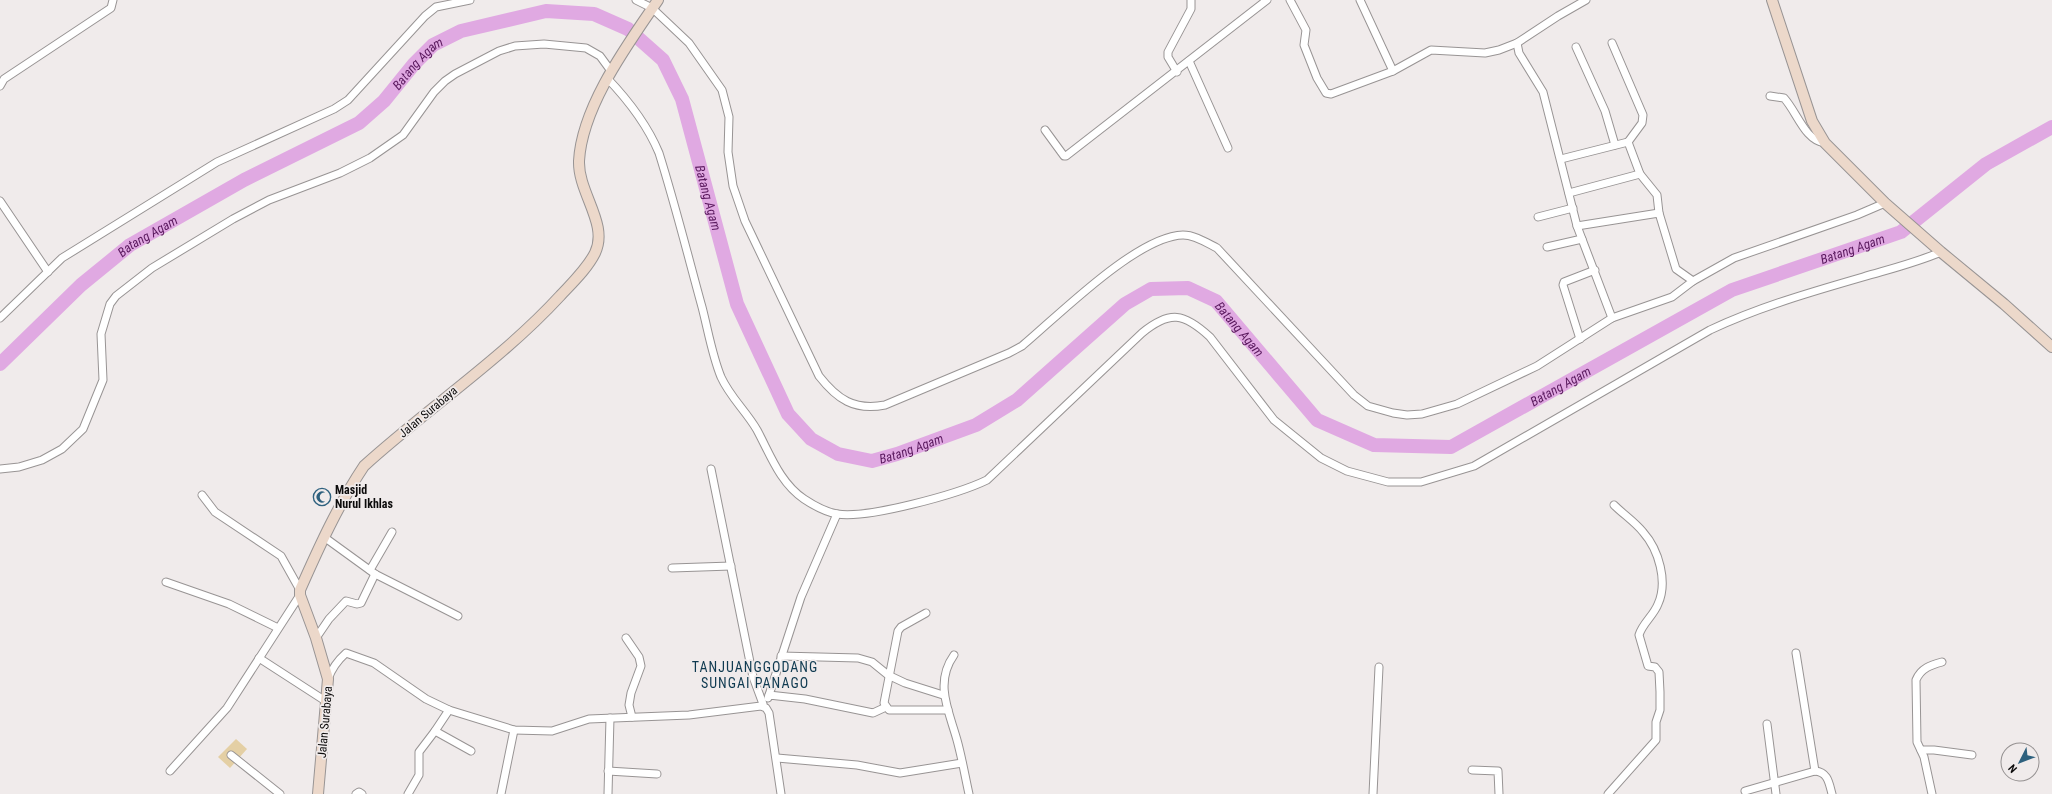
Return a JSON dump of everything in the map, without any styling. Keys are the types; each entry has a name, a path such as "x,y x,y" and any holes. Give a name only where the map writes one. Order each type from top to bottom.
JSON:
{"street":[{"path":"0,86 4,79 111,8 113,0"},
{"path":"0,318 62,258 217,162 334,109 353,94 425,16 436,7 470,0"},
{"path":"636,0 655,4 689,43 722,90 729,117 728,152 733,186 745,221 819,376 831,391 849,403 869,408 885,405 1010,353 1022,346 1124,260 1149,246 1184,235 1200,239 1217,248 1354,395 1368,406 1393,413 1422,414 1457,404 1537,366 1612,318 1672,297 1693,281 1734,258 1888,205"},
{"path":"1177,72 1168,57 1168,52 1191,9 1191,0"},
{"path":"1045,130 1064,156 1066,156 1177,72 1267,0"},
{"path":"1290,0 1305,28 1304,45 1317,78 1326,93 1332,94 1393,71 1431,50 1484,53 1499,50 1517,43 1558,16 1586,0"},
{"path":"1360,0 1393,71"},
{"path":"1772,0 1812,121 1825,143 1841,162 1888,205 2052,347"},
{"name":"Jalan Surabaya","path":"321,793 328,679 300,592 324,537 350,486 364,466 525,331 577,278 594,254 598,242 599,228 581,182 579,162 581,142 611,71 655,4"},
{"path":"1517,43 1519,53 1543,92 1577,226 1612,318"},
{"path":"1561,159 1628,142 1642,123 1643,115 1612,43"},
{"path":"0,469 19,467 42,460 62,449 83,429 103,380 100,334 110,304 116,296 152,268 233,219 269,200 340,173 370,158 403,135 434,92 445,81 455,74 499,51 515,46 544,44 586,48 600,56 611,71 650,132 659,152 714,353 726,387 751,421 779,472 791,488 804,499 837,514 858,514 913,504 960,491 987,480 1142,333 1162,319 1174,316 1186,318 1198,326 1210,338 1274,420 1321,458 1347,471 1388,482 1421,482 1474,466 1710,330 1731,320 1811,292 1912,264 1938,249"},
{"path":"1576,47 1605,111 1615,146"},
{"path":"1189,61 1228,148"},
{"path":"1770,96 1784,98 1808,133 1817,142 1825,143"},
{"path":"1628,142 1640,174 1657,195 1659,213 1676,269 1693,281"},
{"path":"1569,193 1640,174"},
{"path":"0,201 48,272"},
{"path":"1538,217 1573,208"},
{"path":"1577,226 1659,213"},
{"path":"1547,247 1582,240"},
{"path":"1580,339 1563,285 1564,282 1595,270"},
{"path":"711,468 760,705"},
{"path":"170,771 227,708 300,592 281,556 215,512 202,495"},
{"path":"1608,794 1656,740 1656,722 1660,710 1659,672 1655,667 1648,666 1639,635 1658,606 1662,594 1663,579 1653,547 1648,539 1643,532 1614,505"},
{"path":"760,705 769,695 801,597 837,514"},
{"path":"316,638 329,619 346,602 357,604 361,603 372,572 392,532"},
{"path":"324,537 372,572 458,616"},
{"path":"672,568 731,566"},
{"path":"166,582 229,604 278,628"},
{"path":"926,613 901,627 898,631 888,675 884,703 889,710 948,710"},
{"path":"626,638 638,657 641,666 631,693 629,705 632,717"},
{"path":"328,679 334,666 340,658 346,653 351,654 374,663 426,699 449,710 514,730 552,731 589,720 689,715 760,705 766,708 769,713 777,758 781,794"},
{"path":"1796,653 1815,771"},
{"path":"954,655 947,666 943,695 962,762 969,794"},
{"path":"781,656 858,658 872,662 888,675 905,683 943,695"},
{"path":"259,658 327,702"},
{"path":"1932,794 1924,757 1917,742 1916,680 1920,671 1942,662"},
{"path":"1373,794 1379,667"},
{"path":"769,695 805,700 873,713 886,707"},
{"path":"408,794 419,775 419,752 449,710"},
{"path":"608,794 610,718"},
{"path":"1767,724 1776,794"},
{"path":"501,794 514,730"},
{"path":"435,731 471,750"},
{"path":"1921,750 1934,750 1972,755"},
{"path":"230,755 279,794"},
{"path":"777,758 857,765 900,773 962,762"},
{"path":"1472,770 1498,771 1500,794"},
{"path":"608,771 657,774"},
{"path":"1745,790 1815,771 1824,773 1832,794"},
{"path":"356,794 360,792 362,794"}],"shaded area":[{"path":"236,739 247,749 230,768 218,757"}],"waterway":[{"name":"Batang Agam","path":"0,364 81,285 130,245 244,180 359,123 384,101 414,64 433,45 461,31 546,11 594,14 628,29 663,60 682,99 737,304 788,414 811,439 838,454 872,461 897,454 976,425 1017,400 1125,304 1151,289 1188,288 1216,301 1317,420 1374,445 1451,447 1732,290 1901,232 1986,164 2052,127"}],"place":[{"name":"Masjid Nurul Ikhlas","path":"322,497"}],"district":[{"name":"TANJUANGGODANG SUNGAI PANAGO","path":"755,676"}]}
